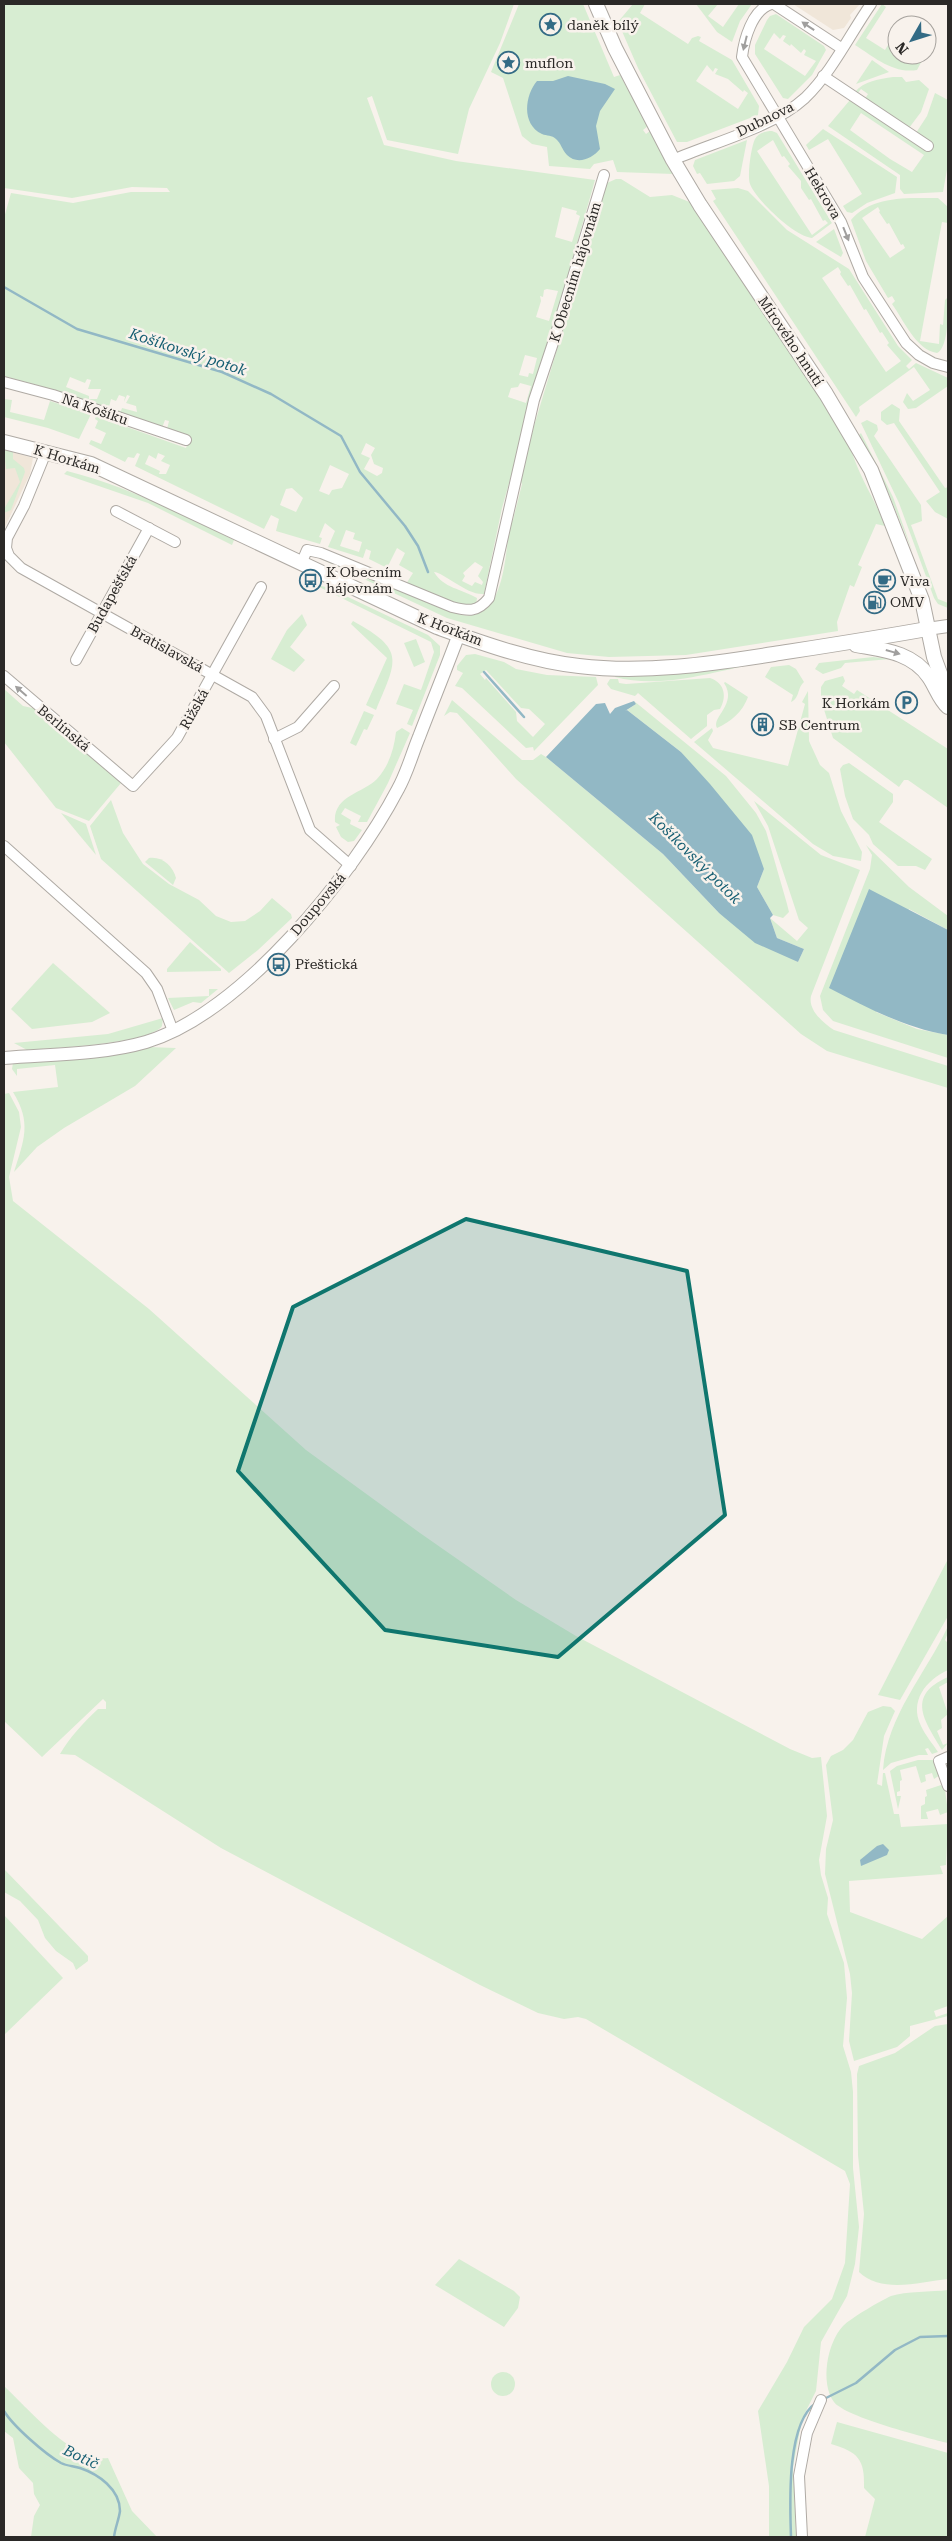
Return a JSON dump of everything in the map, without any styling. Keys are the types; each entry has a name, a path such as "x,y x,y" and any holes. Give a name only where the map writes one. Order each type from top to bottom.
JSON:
{"main road":[{"name":"Mírového hnutí","path":"596,4 619,56 673,160 700,205 859,446 882,494 913,573 925,609 927,629 934,657 948,695"},
{"name":"K Horkám","path":"4,442 91,464 301,564 459,634 567,665 624,669 681,667 927,629"},
{"path":"845,643 891,651 907,657 926,672 942,701 948,707"}],"street":[{"name":"Hekrova","path":"841,48 772,4 758,12 743,41 742,57 841,222 863,277 906,343 919,355 933,363 948,367"},
{"name":"Dubnova","path":"673,160 777,116 804,98 823,76 871,4"},
{"path":"823,76 928,146"},
{"name":"K Obecním hájovnám","path":"301,564 307,550 321,553 452,607 470,611 482,606 489,598 534,400 554,344 604,175"},
{"name":"Na Košíku","path":"4,382 53,395 186,440"},
{"name":"Bratislavská","path":"46,452 24,506 7,538 6,552 18,566 244,691 257,701 266,716 310,830 350,866"},
{"path":"116,511 175,542"},
{"name":"Budapešťská","path":"76,660 149,528"},
{"name":"Rižská","path":"125,780 133,786 171,745 195,708 261,587"},
{"path":"927,629 948,626"},
{"name":"Doupovská","path":"4,1058 119,1048 147,1041 173,1031 192,1021 215,1004 282,947 350,866 376,828 399,788 459,634"},
{"name":"Berlínská","path":"4,676 125,780"},
{"path":"274,738 298,727 334,686"},
{"path":"4,846 146,973 157,989 173,1031"},
{"path":"944,1760 948,1786"},
{"path":"802,2537 799,2476 808,2433 821,2400"}],"highlighted area":[{"path":"466,1219 687,1271 725,1515 558,1657 385,1630 238,1471 293,1307"}],"shaded area":[{"path":"793,4 860,4 850,15 851,18 844,28 833,30"},
{"path":"4,450 33,458 30,474 4,529"}],"green space":[{"path":"4,4 514,4 500,43 469,109 458,154 387,140 372,96 367,98 384,145 456,161 595,180 502,508 484,594 478,594 464,588 434,572 442,582 477,598 476,605 461,606 406,584 413,573 399,565 405,553 397,548 387,568 369,559 371,551 366,549 363,558 328,547 335,531 325,523 319,537 322,538 320,544 276,531 279,519 271,515 264,529 135,466 140,454 137,453 134,458 128,457 125,462 89,444 91,440 101,444 106,433 95,428 98,421 95,419 96,416 186,448 190,437 167,429 169,421 165,420 162,428 51,389 4,376 4,218 11,193 73,203 131,192 170,192 167,188 132,187 72,198 4,188","holes":["562,207 577,211 576,214 580,216 572,242 555,237","547,289 558,291 549,321 536,317 541,301 540,296 543,297 544,290","525,355 537,358 533,374 529,373 528,377 519,375","70,377 85,383 87,379 91,380 88,389 101,389 97,399 89,399 89,396 66,387","520,383 531,386 526,403 508,397 511,388 518,387","119,395 125,397 124,402 127,395 130,396 126,403 136,406 137,412 122,408 121,411 109,407 111,399 116,401","366,443 375,448 371,455 374,464 383,468 382,473 377,476 364,469 370,458 361,454","158,453 165,456 161,461 170,465 166,474 159,474 160,471 145,464 149,455 156,459","330,465 349,474 342,488 332,490 329,495 319,491","292,488 303,498 296,512 280,505 286,489","346,530 355,533 353,539 362,542 359,552 340,546","475,562 483,567 478,576 483,582 482,585 475,582 472,586 462,581 465,576 463,573"]},
{"path":"519,4 583,4 614,77 620,75 648,126 643,130 646,134 650,131 674,174 617,172 613,160 594,164 590,169 549,166 547,147 532,144 522,136 503,78 491,72"},
{"path":"633,4 645,4 640,13 688,44 692,38 701,37 699,41 732,60 759,106 758,115 687,142 677,142 638,68 618,22","holes":["707,65 713,72 715,68 718,69 715,74 728,79 743,92 744,90 748,93 738,109 696,81"]},
{"path":"696,4 718,4 708,16 723,27 739,4 752,4 740,21 732,42 717,32"},
{"path":"882,4 886,7 866,38 885,50 887,47 887,65 920,65 917,70 908,71 892,67 884,64 855,45"},
{"path":"776,14 824,46 826,50 812,75 788,99 783,98 755,54 755,45 770,16","holes":["774,33 780,39 783,35 786,36 783,41 790,46 791,44 801,53 804,49 806,51 804,55 816,61 805,76 764,49"]},
{"path":"872,60 889,72 856,84"},
{"path":"893,77 902,77 906,82 919,80 929,89 921,112 909,128 865,99 868,94 861,89 857,94 855,92 867,83"},
{"path":"935,93 948,100 948,164 943,192 904,194 900,189 900,175 828,126 850,100 916,133 927,116","holes":["861,113 924,155 912,172 890,159 850,130"]},
{"path":"823,129 897,177 895,193 867,203 852,213 847,212 843,206 862,194 828,139 809,150 806,145"},
{"path":"772,131 777,133 832,223 812,238 786,225 760,199 750,184 749,168 755,139 762,133","holes":["773,140 782,157 784,156 790,164 788,166 801,181 801,188 809,200 811,199 823,221 825,220 828,223 812,235 757,151"]},
{"path":"747,140 740,176 734,181 707,184 700,173 697,174 693,166 695,160"},
{"path":"621,179 650,197 672,195 692,203 853,448 851,449 858,469 885,526 876,524 858,565 862,567 854,587 850,585 837,622 838,631 686,655 609,657 567,653 447,618 317,557 461,615 476,614 487,608 495,597 500,583 510,523 513,520 522,484 520,480 534,426 607,183"},
{"path":"738,188 748,191 787,230 849,269 898,346 912,360 906,366 909,369 916,363 948,378 948,386 916,408 908,409 903,402 907,393 913,401 930,390 914,367 859,407 860,411 856,417 713,201 716,199 711,190","holes":["838,267 841,272 840,274 848,286 850,285 864,310 866,309 880,333 882,332 889,343 887,345 901,361 886,372 822,278"]},
{"path":"903,198 938,198 948,207 948,223 942,222 920,341 939,344 940,324 943,325 945,300 948,297 946,336 944,344 937,353 929,351 916,340 892,304 895,301 892,296 888,298 866,261 851,220 869,206 880,202","holes":["878,207 901,245 903,244 905,248 890,258 862,218"]},
{"path":"834,229 843,253 841,257 816,242"},
{"path":"4,399 12,400 10,412 44,420 50,401 91,414 79,439 48,428 4,417"},
{"path":"892,404 900,409 899,421 945,488 948,487 948,519 935,512 926,501 940,492 894,423 887,425 881,420 881,412"},
{"path":"867,420 877,425 878,430 874,436 921,505 922,521 911,525 938,599 948,603 948,608 938,604 934,598 899,503 861,423"},
{"path":"861,433 893,497 913,553 888,492 859,435"},
{"path":"4,450 13,452 13,459 24,468 25,472 11,510 4,513 4,509 20,482 15,468 6,469"},
{"path":"67,471 132,492 234,540 232,545 148,503 64,474"},
{"path":"311,583 329,588 428,635 440,646 440,655 412,726 407,724 413,710 396,704 404,684 421,690 434,652 431,642"},
{"path":"302,614 307,625 290,647 305,660 294,672 271,659 287,630"},
{"path":"353,621 382,640 389,649 392,658 389,679 376,710 366,705 387,658 351,624"},
{"path":"416,639 425,662 414,667 404,643"},
{"path":"475,654 504,662 516,669 547,675 596,677 598,685 534,751 533,747 526,748 462,688 455,686 463,673 457,670 457,666 466,655","holes":["486,670 521,708 529,709 545,724 533,737 517,721 516,712 486,678 485,680 480,674"]},
{"path":"873,657 890,659 845,663 841,668 823,674 815,669 819,663"},
{"path":"765,662 671,680 652,681 615,677 615,674"},
{"path":"789,665 796,669 804,682 796,698 791,702 793,695 765,677 771,667"},
{"path":"843,676 845,681 842,686 854,694 857,690 948,749 948,808 908,780 904,780 899,787 833,738 821,700 821,687 825,681"},
{"path":"710,678 722,687 724,700 720,709 714,710 707,715 707,726 691,739 638,693 635,696 611,689 607,684 610,679 618,679 619,683 626,684"},
{"path":"725,682 748,697 736,716 717,728 716,724 728,697"},
{"path":"4,689 23,706 37,709 121,783 89,821 56,808 4,742"},
{"path":"808,691 809,741 820,765 829,773 841,811 862,852 861,861 833,856 813,844 694,742 712,728 713,731 708,740 713,748 788,766 805,704 802,702"},
{"path":"452,700 522,760 533,760 541,754 546,757 663,854 719,913 798,962 804,949 777,938 770,918 797,941 808,928 799,920 768,826 754,801 821,855 860,870 811,996 814,1011 825,1024 834,1030 948,1066 948,1088 827,1051 801,1034 516,779 457,713 450,712 444,716"},
{"path":"634,701 726,776 756,813 766,831 787,904 789,912 783,918 773,915 757,887 764,869 681,752 627,710 636,704"},
{"path":"364,711 374,715 367,730 364,729 356,746 350,743"},
{"path":"402,728 410,733 388,783 367,822 358,822 361,816 345,808 341,814 351,820 350,824 362,830 354,841 348,842 341,837 336,827 340,825 335,822 339,806 350,796 377,779 385,769 390,757 396,732"},
{"path":"849,763 893,794 893,802 879,822 932,859 925,870 916,866 898,866 873,844 869,835 853,819 845,796 840,769 843,765"},
{"path":"111,800 123,833 143,864 169,884 199,900 216,916 231,922 245,921 260,911 272,898 291,914 292,918 258,950 229,973 101,859 90,826"},
{"path":"61,813 86,824 96,855"},
{"path":"866,845 909,887 948,916 948,930 909,909 876,1012 917,1029 948,1035 948,1058 833,1021 823,1010 820,996 870,869 872,855"},
{"path":"149,858 162,860 170,866 176,878 173,885 145,862"},
{"path":"190,942 221,971 167,972 167,969"},
{"path":"53,963 110,1013 92,1022 32,1029 11,1009"},
{"path":"209,989 218,989 201,1003 193,1002 174,1010 168,998 209,996"},
{"path":"163,1018 162,1026 154,1032 121,1041 27,1050 14,1043 108,1034"},
{"path":"148,1047 176,1048 135,1086 64,1128 37,1147 14,1172 23,1141 24,1122 23,1113 13,1092 58,1087 55,1065 17,1069 17,1076 12,1069 13,1063"},
{"path":"9,1093 19,1112 21,1127 9,1177 13,1201 149,1309 306,1450 516,1600 576,1636 790,1749 812,1758 821,1757 827,1816 819,1860 821,1875 828,1898 827,1914 844,1963 847,1998 843,2046 851,2072 853,2092 853,2168 859,2227 855,2264 847,2296 821,2342 816,2391 802,2419 793,2467 796,2537 769,2537 769,2486 758,2411 787,2362 804,2327 832,2299 845,2263 850,2184 845,2171 586,2019 578,2017 564,2019 538,2013 480,1985 221,1848 75,1755 60,1754 72,1736 92,1714 98,1709 106,1709 106,1702 103,1699 42,1757 4,1721 4,1094"},
{"path":"948,1559 948,1616 900,1700 878,1695"},
{"path":"948,1626 945,1640 948,1643 948,1670 933,1679 922,1692 917,1708 921,1726 938,1752 932,1754 928,1748 925,1749 928,1755 919,1755 891,1763 883,1770 886,1750 900,1713"},
{"path":"948,1677 948,1682 939,1687 948,1714 941,1720 942,1728 937,1731 943,1745 948,1743 942,1750 922,1710 927,1692 935,1684"},
{"path":"883,1706 891,1707 895,1711 884,1736 877,1784 882,1786 883,1773 885,1773 894,1814 899,1814 901,1827 948,1824 946,1865 940,1866 943,1874 849,1881 850,1912 922,1939 948,1916 948,2006 934,2011 936,2017 948,2013 948,2016 910,2026 910,2036 897,2047 854,2061 849,2041 852,1993 850,1974 825,1874 826,1849 833,1820 826,1765 831,1756 843,1750 853,1740 868,1712"},
{"path":"918,1760 935,1760 940,1775 934,1779 932,1773 925,1775 926,1781 921,1783 916,1766 900,1770 902,1780 900,1781 900,1791 897,1792 897,1796 901,1796 898,1809 890,1771 897,1766"},
{"path":"941,1785 945,1790 948,1812 940,1815 938,1809 926,1812 928,1819 921,1819 921,1806 925,1804 926,1790"},
{"path":"4,1869 88,1956 88,1961 76,1970 73,1963 56,1951 45,1938 38,1920 20,1901 4,1892"},
{"path":"4,1915 63,1978 4,2035"},
{"path":"948,2024 948,2279 902,2285 879,2283 868,2279 859,2272 864,2214 858,2155 857,2074 859,2066 895,2053 935,2026"},
{"path":"459,2259 514,2291 520,2297 518,2308 504,2327 435,2285"},
{"path":"948,2290 948,2443 869,2420 841,2408 834,2402 827,2384 827,2363 833,2342 843,2326 891,2296 911,2292"},
{"path":"503,2372 512,2375 515,2384 512,2393 503,2396 494,2393 491,2384 494,2375"},
{"path":"4,2386 38,2420 66,2443 80,2452 94,2457 108,2458 132,2511 157,2537 31,2537 34,2516 40,2505 34,2494 33,2483 19,2468 13,2438 4,2431"},
{"path":"837,2422 948,2453 948,2537 865,2537 875,2499 864,2488 863,2470 858,2458 848,2450 831,2444"}],"water":[{"path":"568,76 605,84 615,89 600,111 596,126 600,149 593,156 584,160 575,160 567,155 559,142 535,129 528,117 528,101 537,81 553,81"},
{"path":"634,701 636,704 625,711 627,710 681,752 752,835 764,869 757,887 773,915 770,918 777,938 804,949 798,962 755,943 719,913 663,854 546,757 596,704 605,703 610,714 615,708"},
{"path":"869,889 948,930 948,1035 917,1028 872,1010 829,988"},
{"path":"883,1844 889,1850 887,1855 861,1866 860,1860 877,1846"}],"waterway":[{"name":"Košíkovský potok","path":"4,287 77,329 222,372 271,394 341,436 360,472 405,526 418,546 428,572"},
{"name":"Košíkovský potok","path":"484,672 524,717"},
{"path":"826,2398 856,2383 895,2350 920,2337 948,2336"},
{"path":"791,2537 790,2505 795,2446 799,2428 806,2413 816,2403"},
{"name":"Botič","path":"4,2411 22,2432 54,2459 63,2464 94,2474 112,2489 119,2503 120,2511 114,2537"}],"place":[{"name":"daněk bílý","path":"551,25"},
{"name":"muflon","path":"509,63"},
{"name":"K Obecním hájovnám","path":"310,580"},
{"name":"Viva","path":"884,581"},
{"name":"OMV","path":"874,602"},
{"name":"K Horkám","path":"906,703"},
{"name":"SB Centrum","path":"763,725"},
{"name":"Přeštická","path":"279,964"}]}
